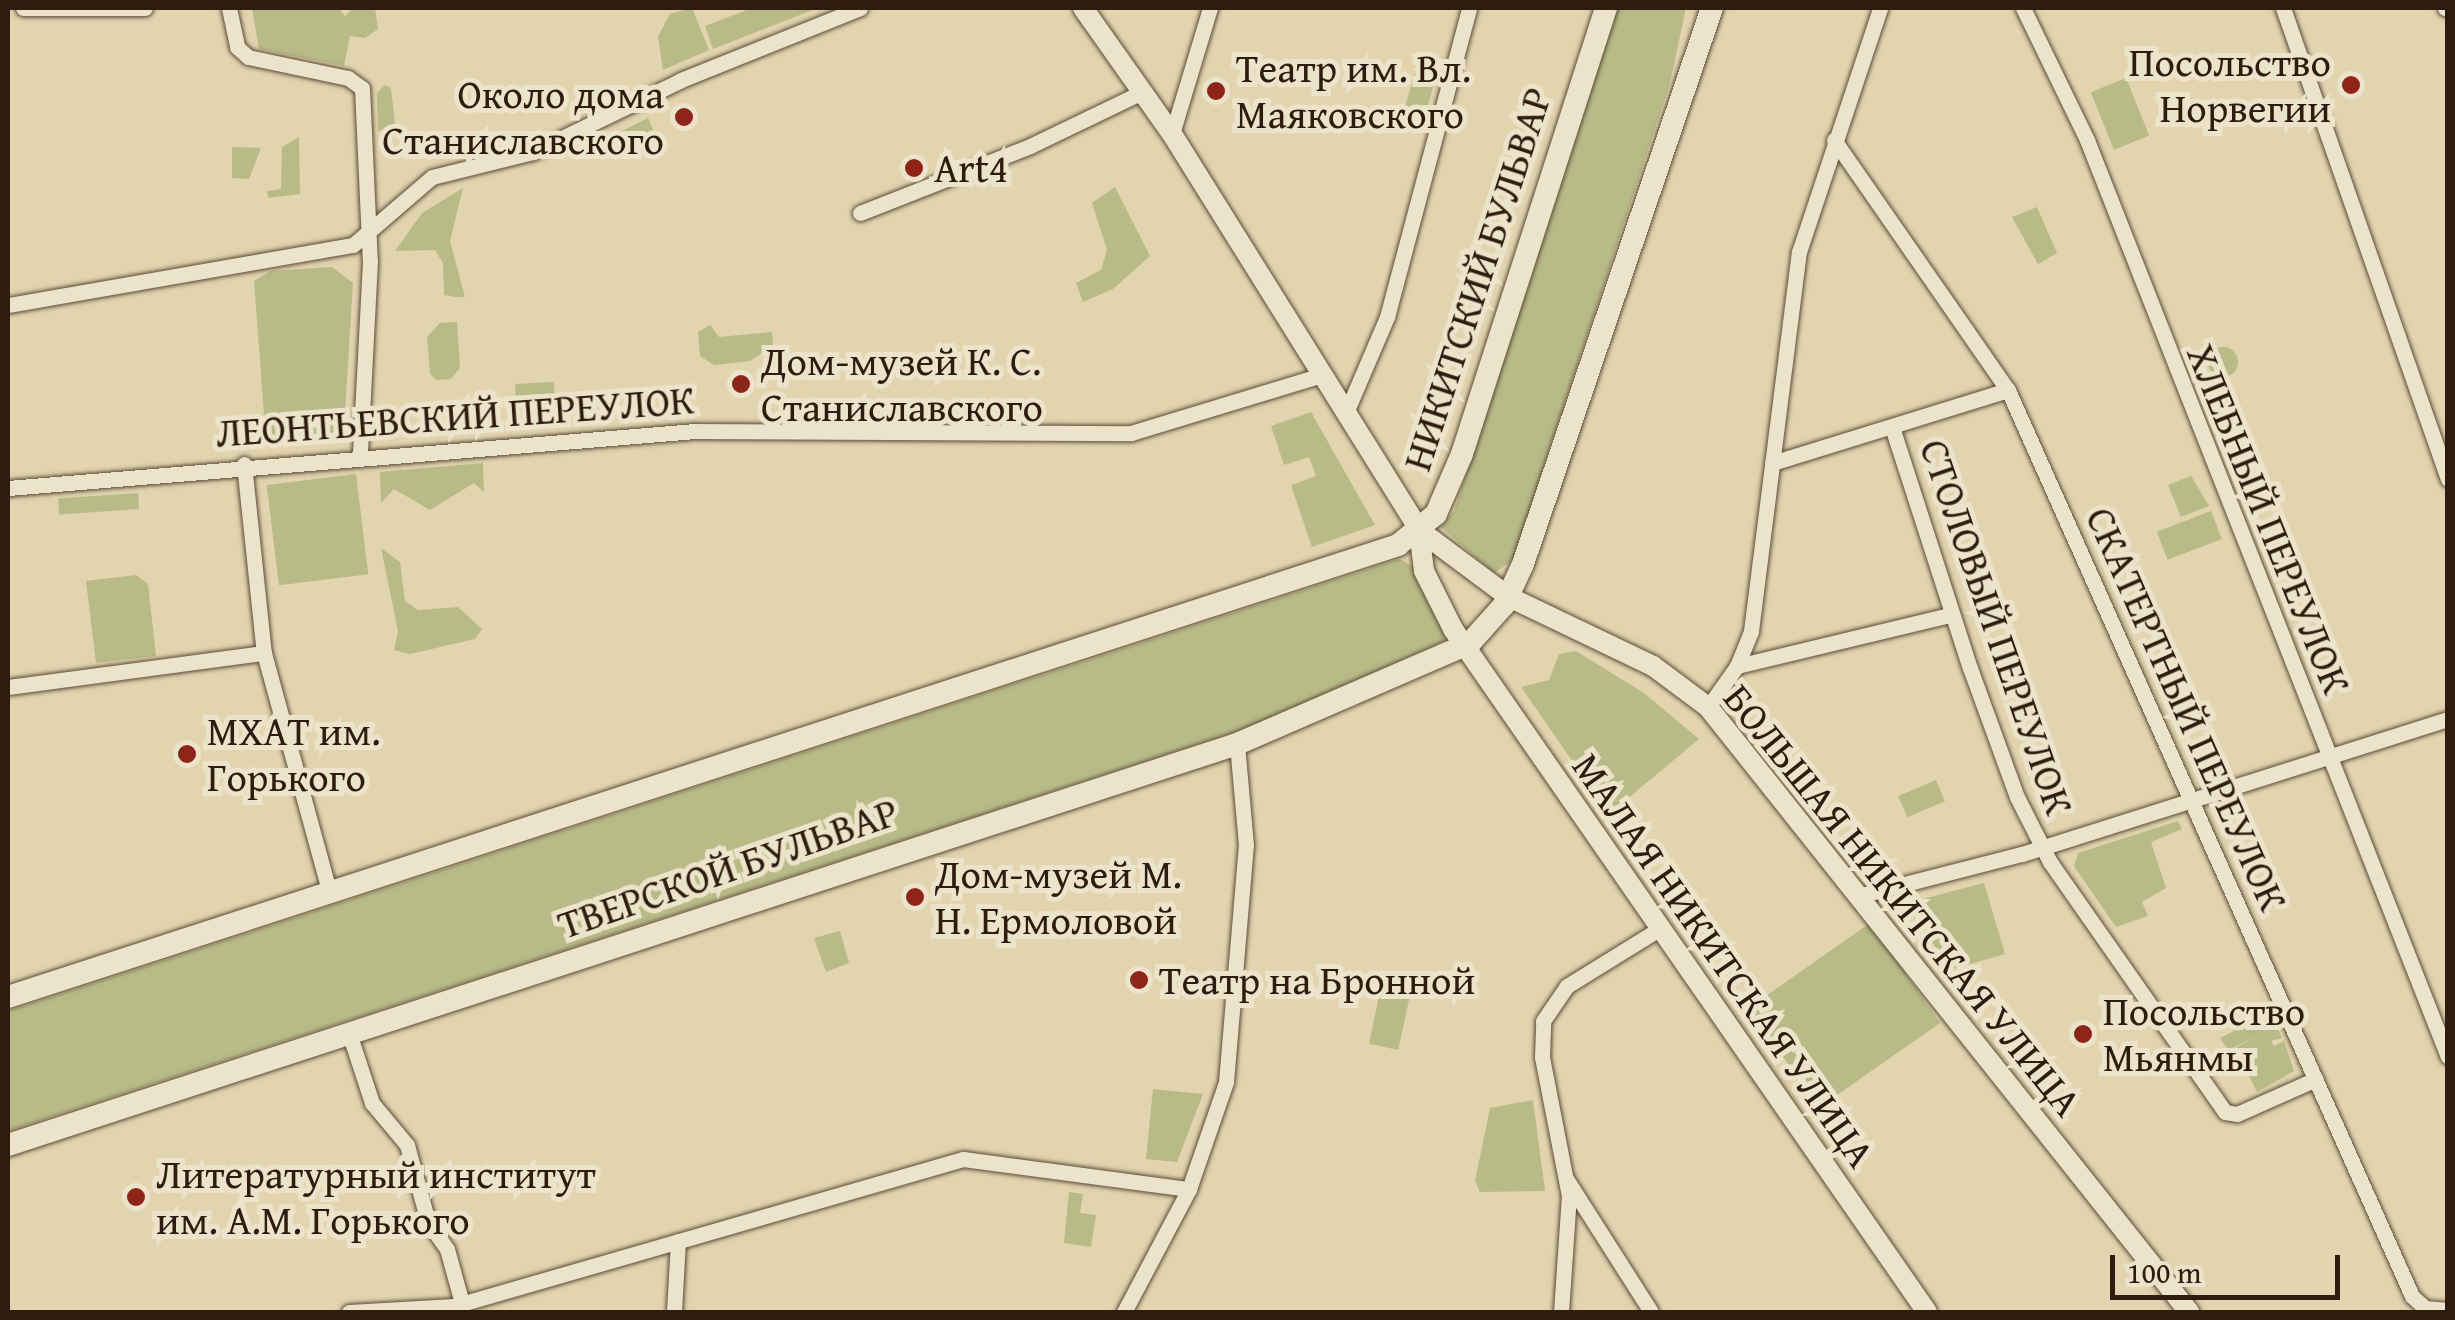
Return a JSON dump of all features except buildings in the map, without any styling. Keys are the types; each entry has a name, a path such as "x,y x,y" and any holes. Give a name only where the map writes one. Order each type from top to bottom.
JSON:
{"main road":[{"name":"НИКИТСКИЙ БУЛЬВАР","path":"330,894 1387,550 1419,530 1441,506 1462,454 1606,8"},
{"path":"1684,75 1698,8"},
{"path":"1465,646 1508,597 1684,75 1712,8"},
{"name":"ТВЕРСКОЙ БУЛЬВАР","path":"8,1145 350,1036 793,884 1237,744 1465,646"},
{"path":"8,997 330,894"}],"street":[{"path":"24,8 145,8"},
{"path":"230,8 234,40 248,57 361,85 370,233 360,455"},
{"path":"8,305 86,287 344,248 370,233 432,177 534,152 681,80 860,8"},
{"path":"1083,8 1172,134 1319,376 1419,530"},
{"path":"1172,134 1210,8"},
{"path":"1345,415 1387,317 1470,8"},
{"path":"1708,706 1737,666 1754,615 1798,252 1880,8"},
{"name":"ХЛЕБНЫЙ ПЕРЕУЛОК","path":"2023,8 2087,140 2448,1057"},
{"path":"2282,8 2448,479"},
{"path":"860,214 1030,146 1142,92"},
{"name":"СКАТЕРТНЫЙ ПЕРЕУЛОК","path":"1834,140 2008,390 2412,1296 2425,1308 2448,1310"},
{"name":"ЛЕОНТЬЕВСКИЙ ПЕРЕУЛОК","path":"8,488 360,455 798,427 1131,433 1319,376"},
{"path":"1772,463 2008,390"},
{"name":"СТОЛОВЫЙ ПЕРЕУЛОК","path":"1892,427 1950,615 2041,847 2225,1112 2237,1114 2316,1080"},
{"path":"244,464 264,653 330,894"},
{"name":"БОЛЬШАЯ НИКИТСКАЯ УЛИЦА","path":"1419,530 1508,597 1637,658 1708,706 2188,1312"},
{"name":"МАЛАЯ НИКИТСКАЯ УЛИЦА","path":"1419,530 1428,582 1465,646 1927,1312"},
{"path":"1737,666 1950,615"},
{"path":"8,687 264,653"},
{"path":"1858,896 2041,847 2448,718"},
{"path":"1124,1312 1189,1190 1227,1071 1246,844 1237,744"},
{"path":"1562,1312 1571,1236 1568,1180 1542,1057 1543,1020 1567,986 1662,927"},
{"path":"350,1036 372,1103 407,1145 428,1222 447,1248 467,1305"},
{"path":"349,1312 467,1305 963,1160 1189,1190"},
{"path":"1568,1180 1652,1312"},
{"path":"674,1312 678,1241"}],"green space":[{"path":"252,8 338,8 345,16 353,8 375,8 378,29 365,38 350,36 344,66 259,49"},
{"path":"692,8 709,50 663,70 658,36 670,14"},
{"path":"752,8 818,8 713,49 705,26"},
{"path":"1617,8 1686,8 1670,83 1513,560 1494,573 1441,527 1454,511"},
{"path":"1419,60 1439,65 1421,131 1402,117"},
{"path":"2126,78 2149,135 2114,150 2091,92"},
{"path":"385,85 391,88 395,123 419,154 389,129 378,131 377,93"},
{"path":"648,118 661,148 637,156 616,134"},
{"path":"299,137 300,194 268,198 267,191 281,189 282,147"},
{"path":"232,147 261,148 249,179 232,178"},
{"path":"1115,187 1150,256 1113,289 1083,302 1076,283 1101,270 1107,250 1092,203"},
{"path":"463,188 450,241 465,297 455,297 444,295 443,263 435,250 395,251 422,213"},
{"path":"2037,207 2057,253 2038,264 2012,217"},
{"path":"332,267 353,283 344,430 336,437 266,441 254,281 271,271"},
{"path":"457,322 460,368 451,379 437,380 430,374 427,337 440,323"},
{"path":"710,325 719,337 772,332 773,346 750,361 714,365 700,356 698,332"},
{"path":"2223,347 2234,351 2238,362 2234,373 2223,377 2212,373 2208,362 2212,351"},
{"path":"554,382 556,421 517,423 515,384"},
{"path":"1311,412 1375,525 1312,547 1291,485 1316,476 1309,457 1284,465 1271,426"},
{"path":"483,463 484,492 474,483 430,510 394,489 381,503 380,472"},
{"path":"356,474 368,574 279,585 267,485"},
{"path":"2191,476 2209,506 2181,517 2168,485"},
{"path":"138,493 139,509 59,515 58,499"},
{"path":"2211,511 2222,539 2168,560 2157,532"},
{"path":"381,548 400,562 405,601 418,610 458,607 482,629 475,639 410,654 394,650 398,631"},
{"path":"1399,559 1415,567 1446,630 1444,641 1250,727 8,1131 8,1011"},
{"path":"136,575 148,584 156,656 96,663 86,581"},
{"path":"1576,651 1644,693 1699,739 1609,814 1521,687 1549,680 1559,654"},
{"path":"1936,780 1945,801 1907,817 1898,796"},
{"path":"2178,821 2182,829 2151,842 2166,888 2142,902 2148,916 2116,927 2074,866 2078,853"},
{"path":"1984,883 2005,954 1952,969 1904,904"},
{"path":"1870,923 1940,1023 1819,1108 1749,1008"},
{"path":"840,931 849,963 826,972 814,938"},
{"path":"1381,987 1410,993 1398,1050 1369,1044"},
{"path":"2270,1012 2282,1038 2271,1041 2274,1046 2284,1041 2294,1071 2257,1092 2235,1048 2258,1036 2228,1050 2220,1038"},
{"path":"1153,1089 1203,1094 1177,1162 1146,1159"},
{"path":"1533,1100 1545,1191 1480,1192 1475,1181 1490,1108"},
{"path":"1069,1192 1083,1194 1080,1213 1096,1215 1091,1247 1064,1243"}],"place":[{"name":"Посольство Норвегии","path":"2351,85"},
{"name":"Театр им. Вл. Маяковского","path":"1216,91"},
{"name":"Около дома Станиславского","path":"684,117"},
{"name":"Art4","path":"914,168"},
{"name":"Дом-музей К. С. Станиславского","path":"741,384"},
{"name":"МХАТ им. Горького","path":"187,754"},
{"name":"Дом-музей М. Н. Ермоловой","path":"915,897"},
{"name":"Театр на Бронной","path":"1139,980"},
{"name":"Посольство Мьянмы","path":"2083,1034"},
{"name":"Литературный институт им. А.М. Горького","path":"136,1197"}]}
